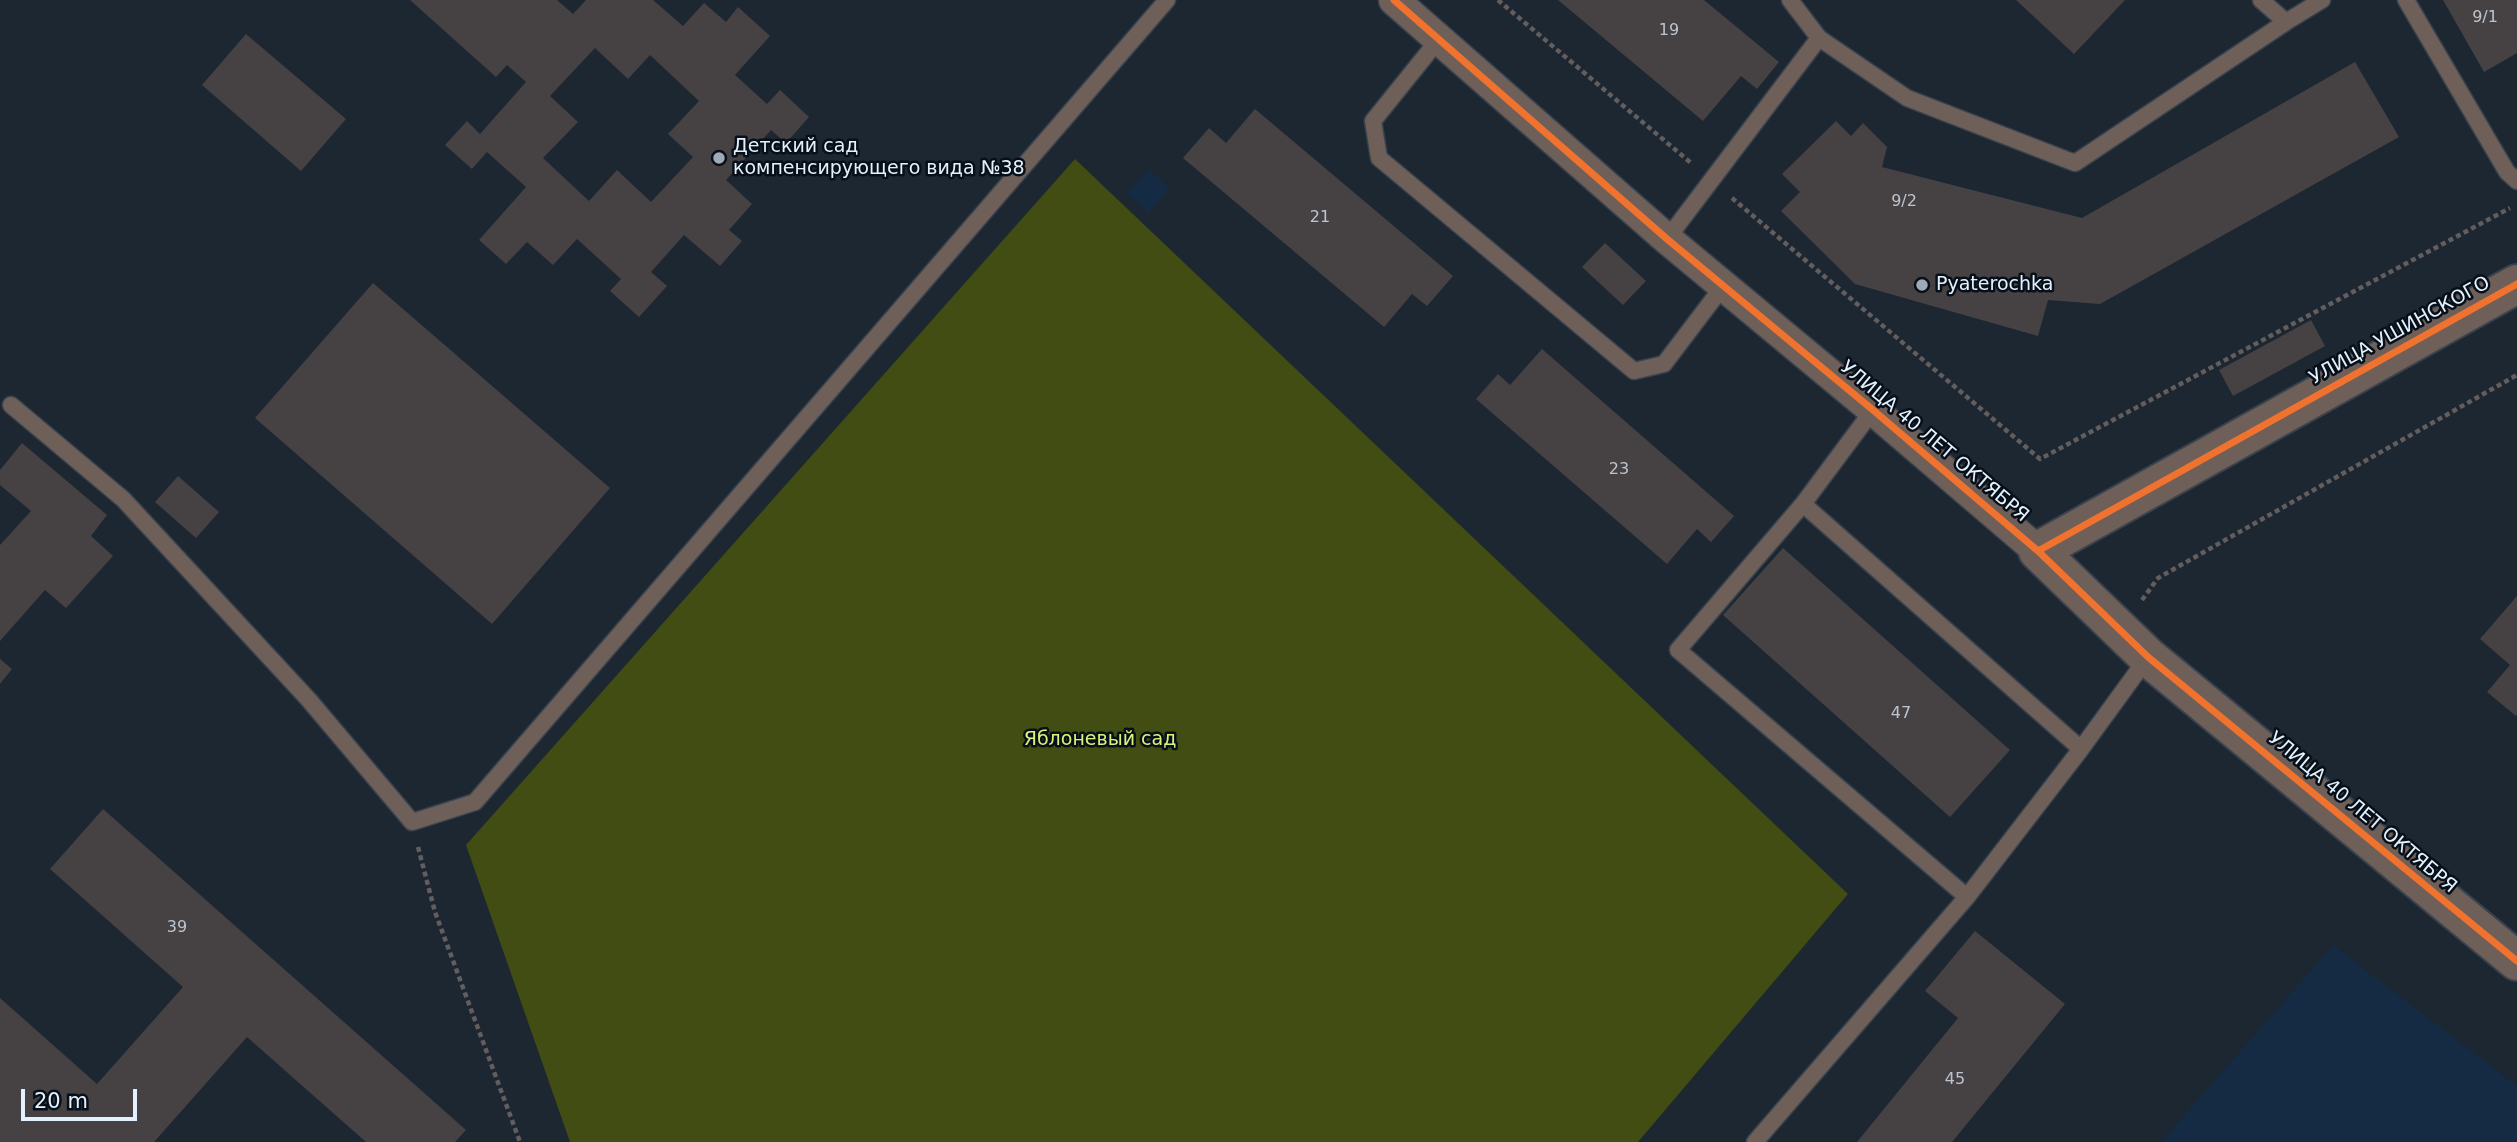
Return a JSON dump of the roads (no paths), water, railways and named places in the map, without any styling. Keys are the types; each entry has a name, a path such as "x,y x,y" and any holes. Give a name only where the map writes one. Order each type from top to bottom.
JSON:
{"street":[{"name":"УЛИЦА 40 ЛЕТ ОКТЯБРЯ","path":"1394,0 1667,239 2038,551 2148,657 2517,961"},
{"name":"УЛИЦА УШИНСКОГО","path":"2038,551 2517,285"}],"lane":[{"path":"11,405 123,499 309,700 412,822 475,802 1167,0"},
{"path":"1790,0 1819,38 1907,98 2075,163 2322,0"},
{"path":"2261,0 2286,22"},
{"path":"2406,0 2507,172 2517,181"},
{"path":"1667,239 1819,38"},
{"path":"1439,39 1373,121 1379,158 1634,372 1664,364 1724,285"},
{"path":"1873,410 1803,504 1678,650 1967,897"},
{"path":"1803,504 2081,749"},
{"path":"1755,1142 1967,897 2148,657"}],"place":[{"name":"Детский сад компенсирующего вида №38","path":"719,158"},
{"name":"Pyaterochka","path":"1922,285"}],"park label":[{"name":"Яблоневый сад","path":"1100,740"}]}
